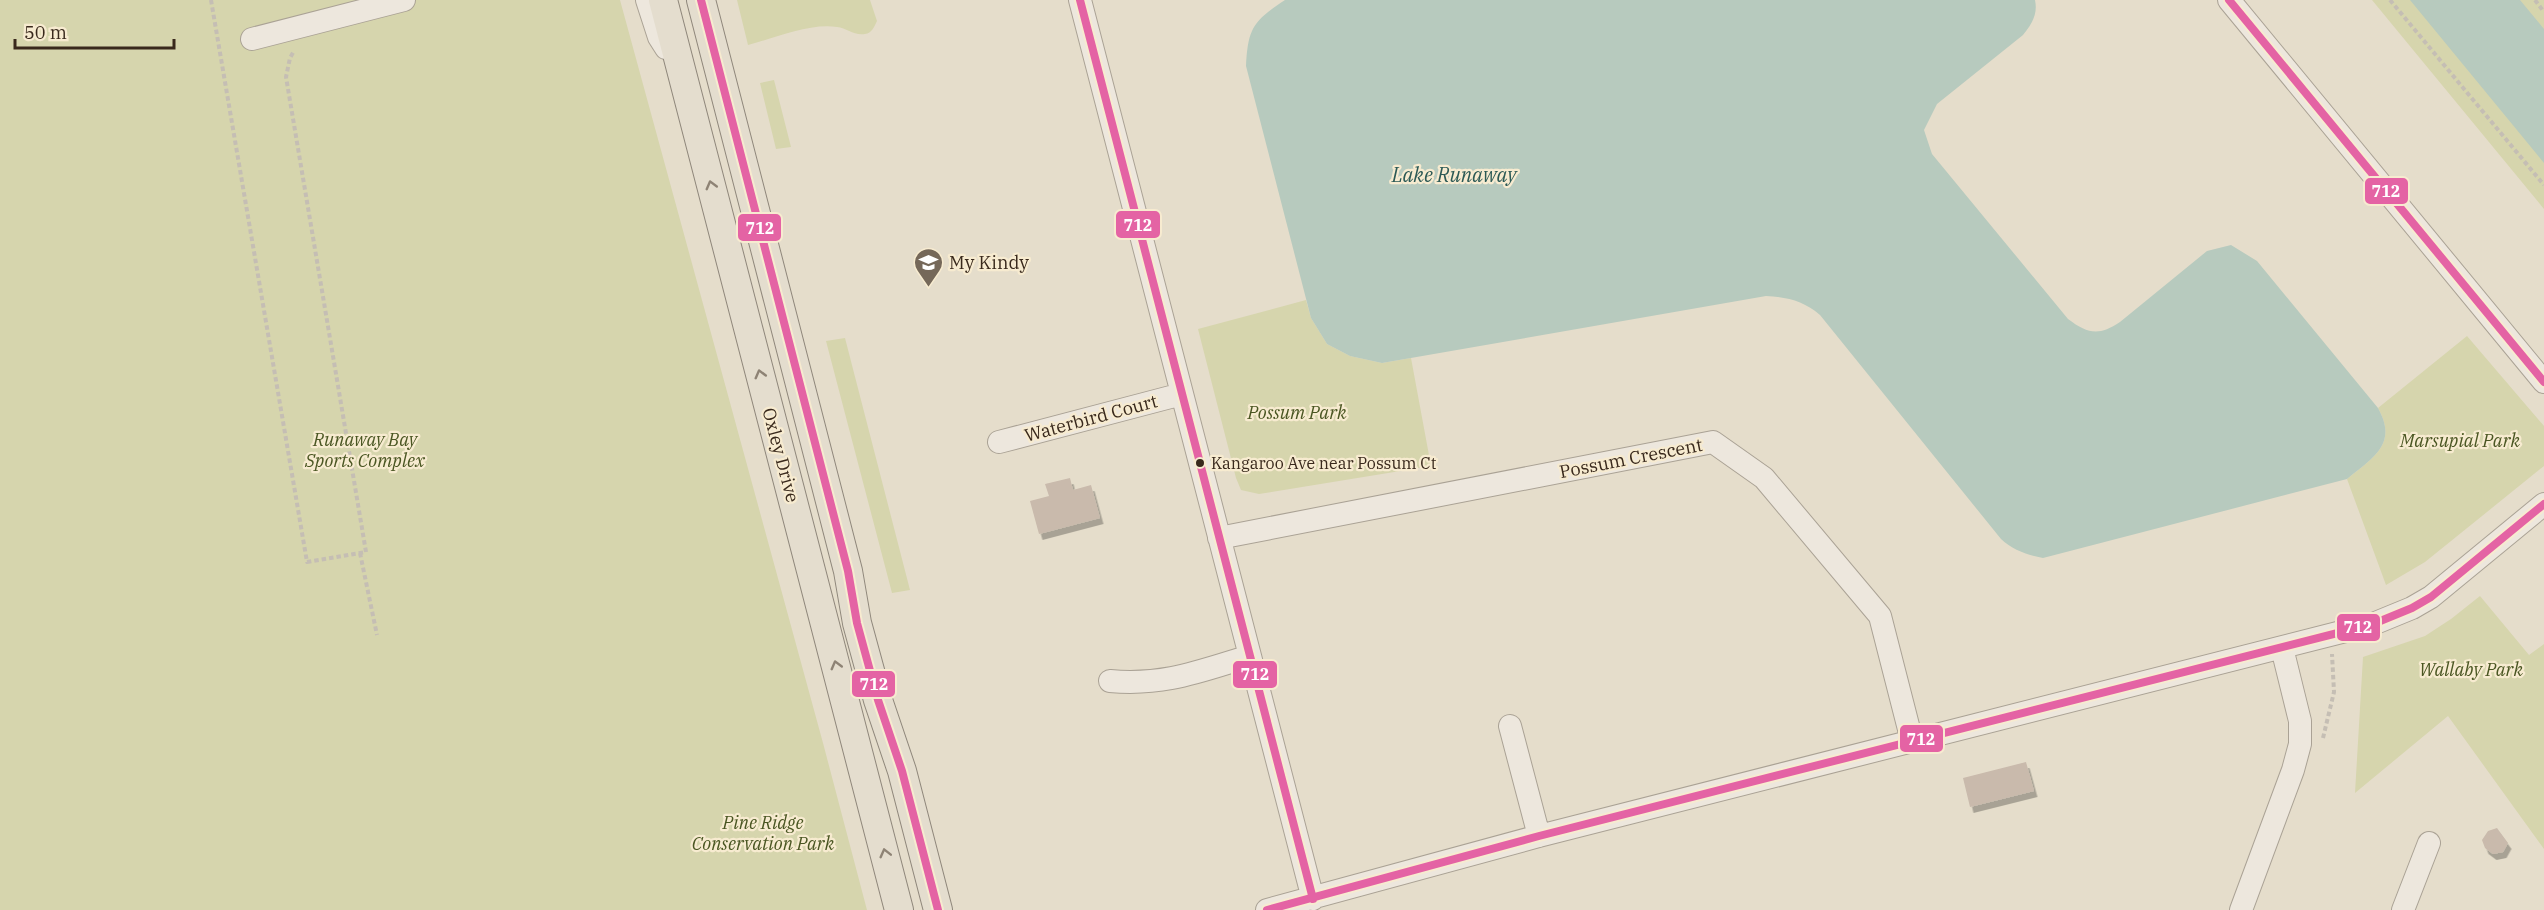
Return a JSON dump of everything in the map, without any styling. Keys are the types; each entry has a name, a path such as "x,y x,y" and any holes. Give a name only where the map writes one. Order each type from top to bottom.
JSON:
{"main road":[{"name":"Oxley Drive","path":"663,0 899,910"},
{"name":"Oxley Drive","path":"701,0 845,559 857,623 878,700 902,771 938,910"}],"street":[{"path":"252,39 404,0"},
{"path":"647,0 658,37 681,69"},
{"path":"1080,0 1313,899"},
{"path":"2229,0 2544,382"},
{"name":"Waterbird Court","path":"999,442 1182,394"},
{"name":"Possum Crescent","path":"1219,538 1713,442 1764,478 1880,616 1912,741"},
{"path":"1267,910 1539,836 2373,624 2412,608 2431,597 2544,504"},
{"path":"2241,910 2293,770 2300,744 2300,721 2282,648"},
{"path":"1110,681 1135,683 1166,681 1250,656"},
{"path":"1510,726 1539,836"},
{"path":"2403,910 2429,843"}],"path":[{"path":"211,0 307,562 366,552 286,77 290,58 295,50 317,36 314,23"},
{"path":"2390,0 2544,185"},
{"path":"2535,0 2544,12"},
{"path":"360,553 377,635"}],"green space":[{"name":"Runaway Bay Sports Complex","path":"0,0 620,0 867,910 0,910"},
{"path":"737,0 870,0 877,21 871,31 865,34 857,34 837,27 815,27 748,45"},
{"path":"2372,0 2544,0 2544,209"},
{"path":"774,80 791,147 776,149 760,83"},
{"name":"Possum Park","path":"1306,300 1311,318 1327,344 1350,356 1382,363 1411,358 1431,466 1259,494 1241,490 1198,329"},
{"name":"Marsupial Park","path":"2467,336 2544,426 2544,466 2425,562 2386,585 2347,479 2374,456 2384,440 2384,420 2378,408"},
{"path":"845,338 910,590 892,593 826,341"},
{"name":"Wallaby Park","path":"2480,596 2529,655 2544,644 2544,849 2448,716 2355,793 2363,657 2425,636"}],"water":[{"name":"Lake Runaway","path":"1285,0 2035,0 2034,19 2023,35 1937,104 1924,130 1932,154 2068,319 2088,330 2100,331 2113,327 2207,251 2231,245 2257,261 2378,408 2384,420 2384,440 2374,456 2347,479 2043,558 2020,552 2001,539 1820,315 1808,306 1795,301 1766,296 1382,363 1350,356 1327,344 1311,318 1246,66 1248,43 1254,27 1259,20"},
{"path":"2410,0 2520,0 2544,29 2544,163"}],"building":[{"path":"1070,478 1073,490 1091,485 1100,518 1039,534 1030,501 1049,496 1045,484"},
{"path":"2026,762 2034,791 1970,807 1963,778"},
{"path":"2497,828 2508,843 2503,852 2493,854 2485,848 2482,840 2488,831"}],"transit line":[{"name":"712","path":"701,0 848,571 857,623 878,700 902,771 938,910"},
{"name":"712","path":"1080,0 1313,899"},
{"name":"712","path":"2229,0 2544,382"},
{"name":"712","path":"1267,910 1539,836 2373,624 2412,608 2431,597 2544,504"}],"place":[{"name":"My Kindy","path":"928,288"},
{"name":"Kangaroo Ave near Possum Ct","path":"1200,463"}],"park label":[{"name":"Pine Ridge Conservation Park","path":"763,832"}]}
